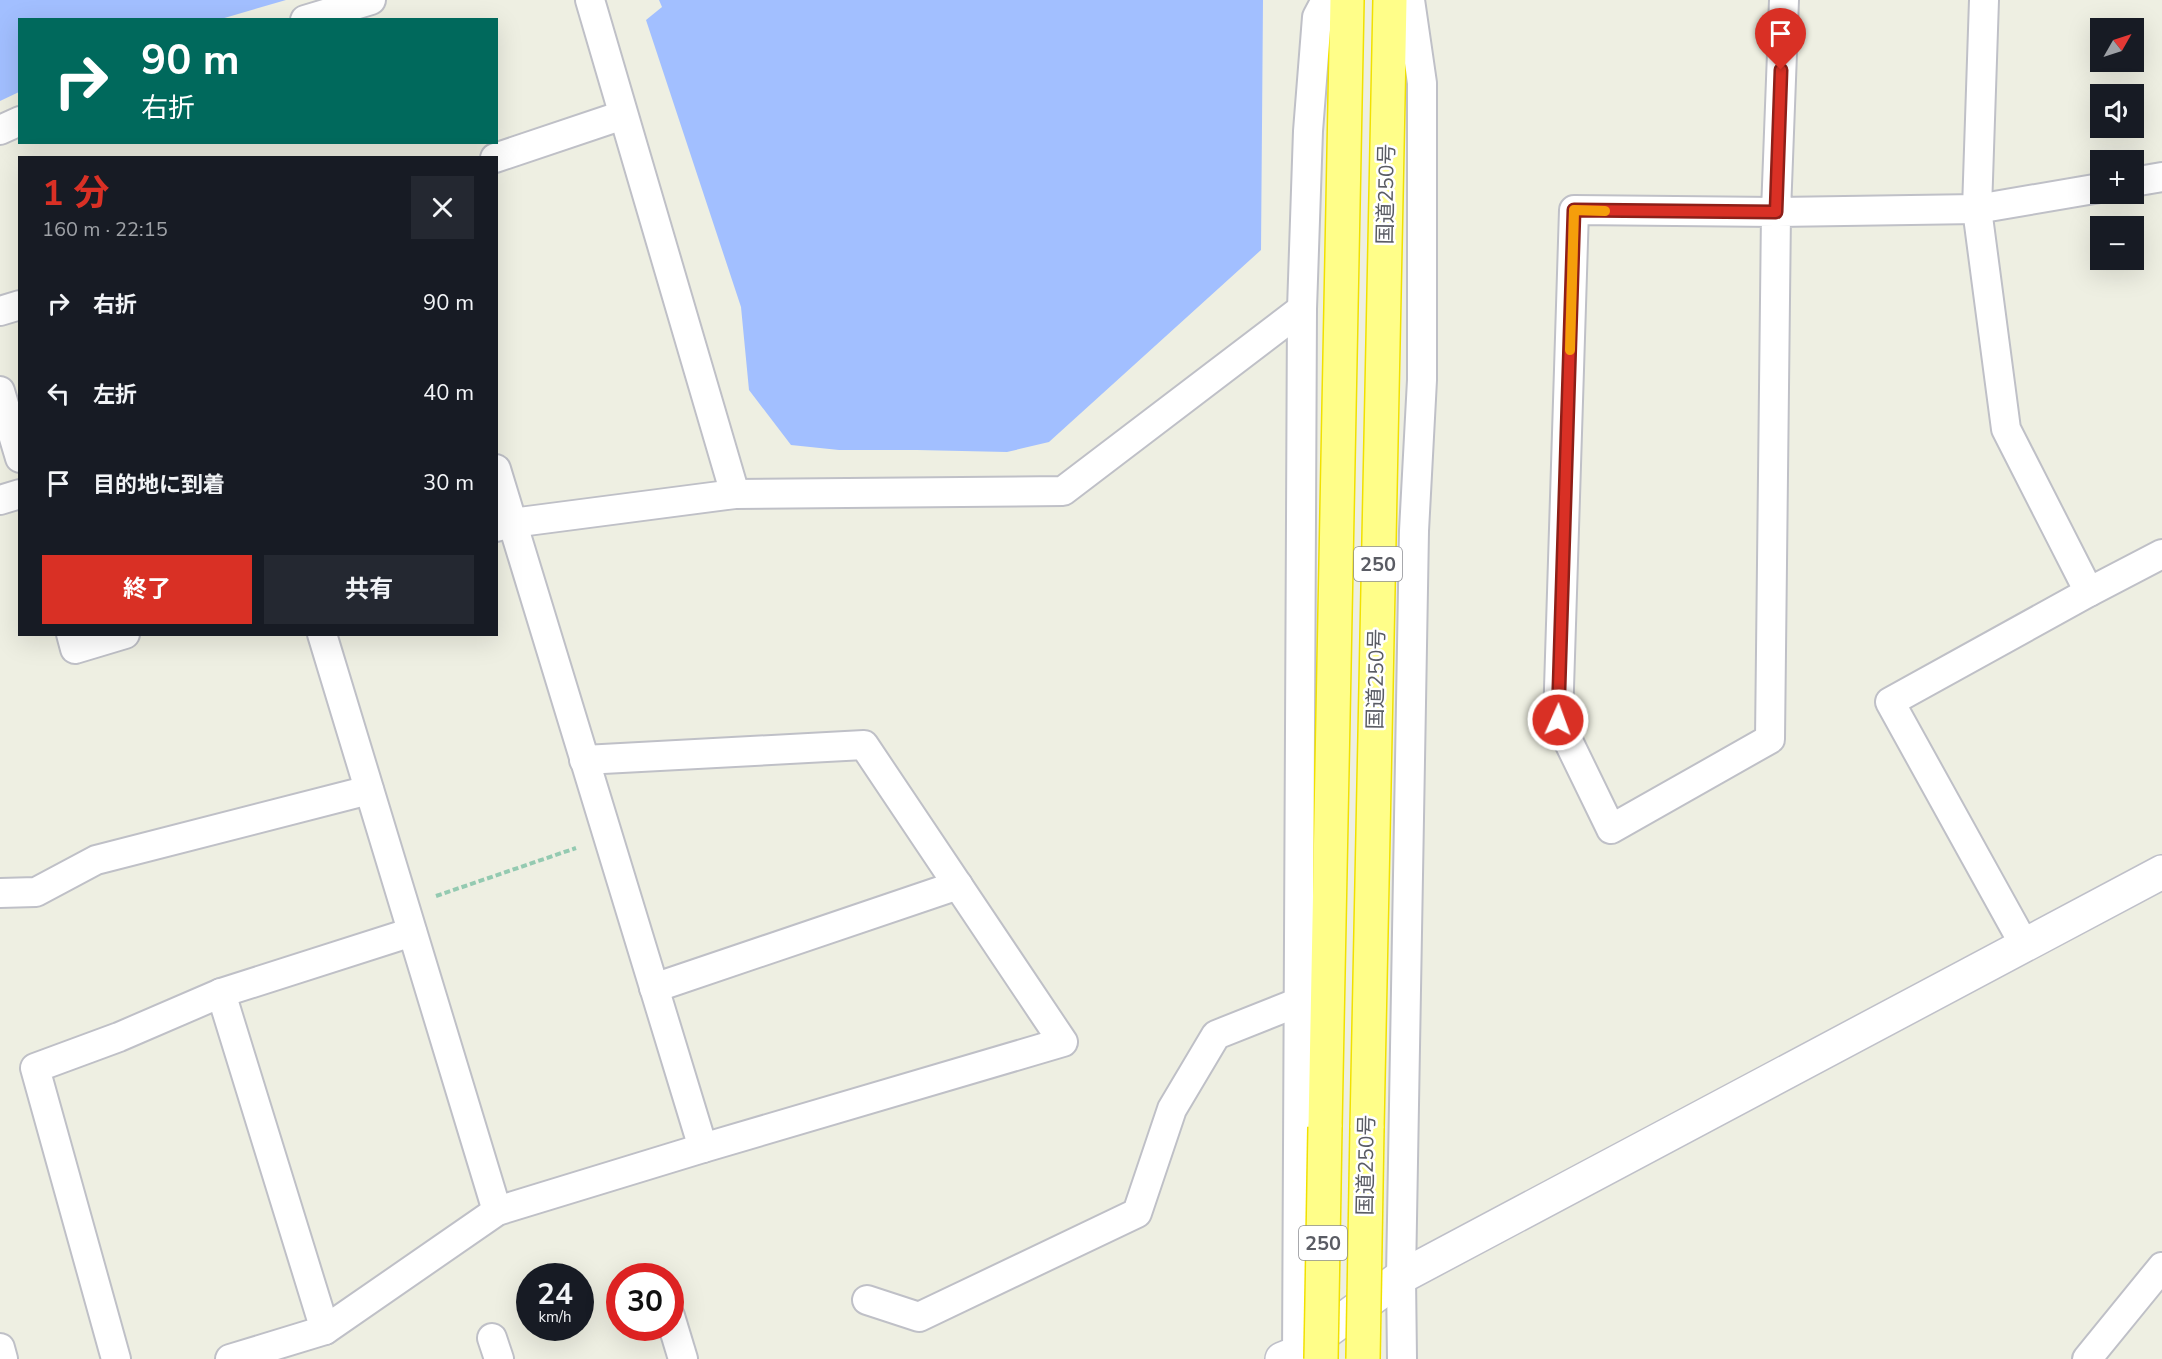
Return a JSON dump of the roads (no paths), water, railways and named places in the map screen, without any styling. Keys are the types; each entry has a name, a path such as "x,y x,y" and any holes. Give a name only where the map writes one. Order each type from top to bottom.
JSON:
{"highway":[{"name":"国道250号","path":"1299,1358 1324,1127 1347,0"},
{"name":"国道250号","path":"1364,1359 1390,0"}],"street":[{"path":"312,18 371,0"},
{"path":"590,0 735,494"},
{"path":"1299,1358 1302,309 1308,131 1317,17 1326,0"},
{"path":"1402,1359 1401,1277 1414,531 1422,380 1422,83 1410,0"},
{"path":"1784,0 1776,212 1770,739 1611,829 1558,720 1574,210 1776,212 1977,209 2090,190"},
{"path":"1984,0 1977,209 2006,429 2090,592"},
{"path":"498,157 623,115"},
{"path":"0,130 18,122"},
{"path":"2144,180 2162,177"},
{"path":"0,311 18,306"},
{"path":"504,525 735,494 1063,491 1302,309"},
{"path":"0,391 18,451"},
{"path":"498,483 504,525 584,760 703,1148"},
{"path":"0,500 18,495"},
{"path":"2025,946 1890,702 2162,554"},
{"path":"72,636 75,649 118,636"},
{"path":"323,636 496,1211"},
{"path":"230,1359 311,1342 496,1211 1063,1042 864,745 584,760"},
{"path":"0,893 36,892 96,860 369,789"},
{"path":"1299,1358 1401,1277 2162,872"},
{"path":"654,988 958,885"},
{"path":"116,1359 35,1068 119,1037 220,993 408,919"},
{"path":"220,993 311,1342"},
{"path":"867,1300 919,1317 1137,1213 1172,1109 1216,1035 1299,1002"},
{"path":"2087,1359 2162,1267"},
{"path":"678,1341 683,1359"},
{"path":"0,1348 3,1359"}],"water":[{"path":"0,0 286,0 224,18 18,18 18,92 0,101"},
{"path":"659,0 1263,0 1261,250 1049,442 1007,452 839,450 791,445 749,390 741,307 646,20 662,7"}]}
